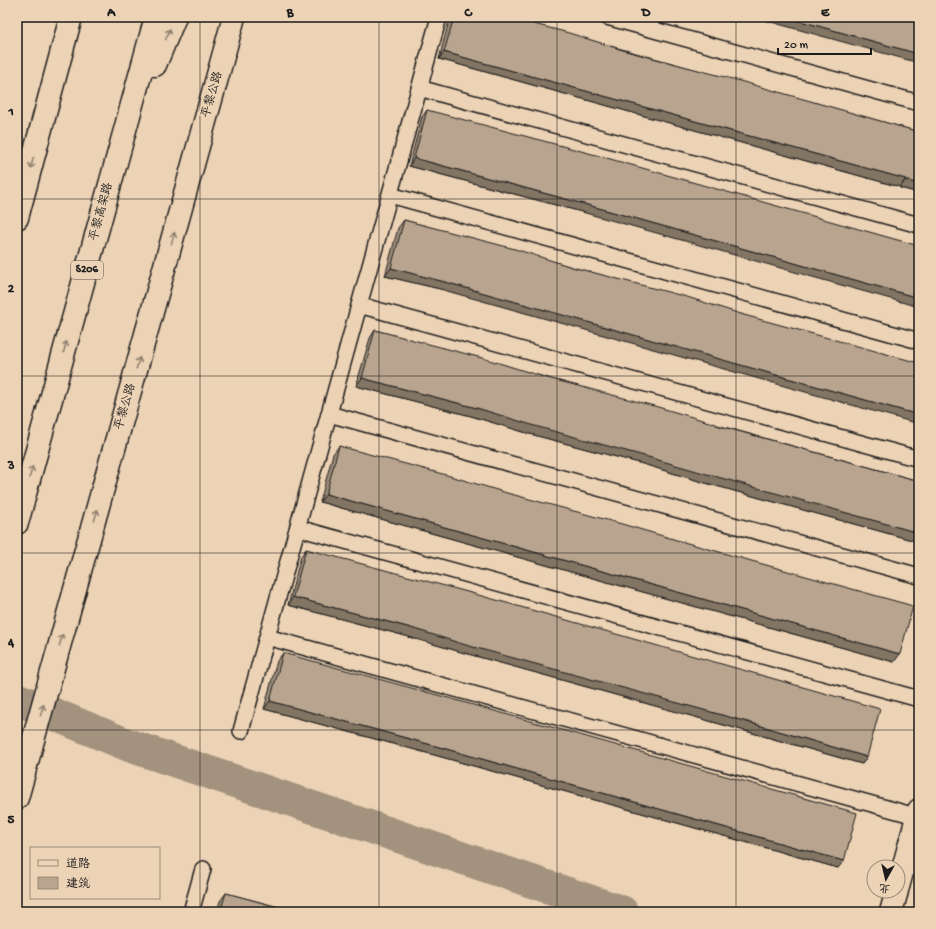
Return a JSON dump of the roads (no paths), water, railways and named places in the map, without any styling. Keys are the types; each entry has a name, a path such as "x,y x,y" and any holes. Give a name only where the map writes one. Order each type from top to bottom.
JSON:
{"main road":[{"path":"41,130 57,17"},
{"path":"17,218 71,17"},
{"name":"平黎高架路","path":"17,523 156,17"},
{"path":"120,148 175,17"},
{"name":"平黎公路","path":"17,798 234,17"},
{"path":"906,860 919,815"},
{"path":"891,912 895,899"}],"lane":[{"path":"241,731 439,17"},
{"path":"607,17 919,103"},
{"path":"420,88 919,225"},
{"path":"390,195 919,341"},
{"path":"359,304 919,458"},
{"path":"329,414 919,576"},
{"path":"298,528 919,699"},
{"path":"267,637 919,815"},
{"path":"191,912 203,869"}],"waterway":[{"path":"17,699 128,745 622,912"}]}
